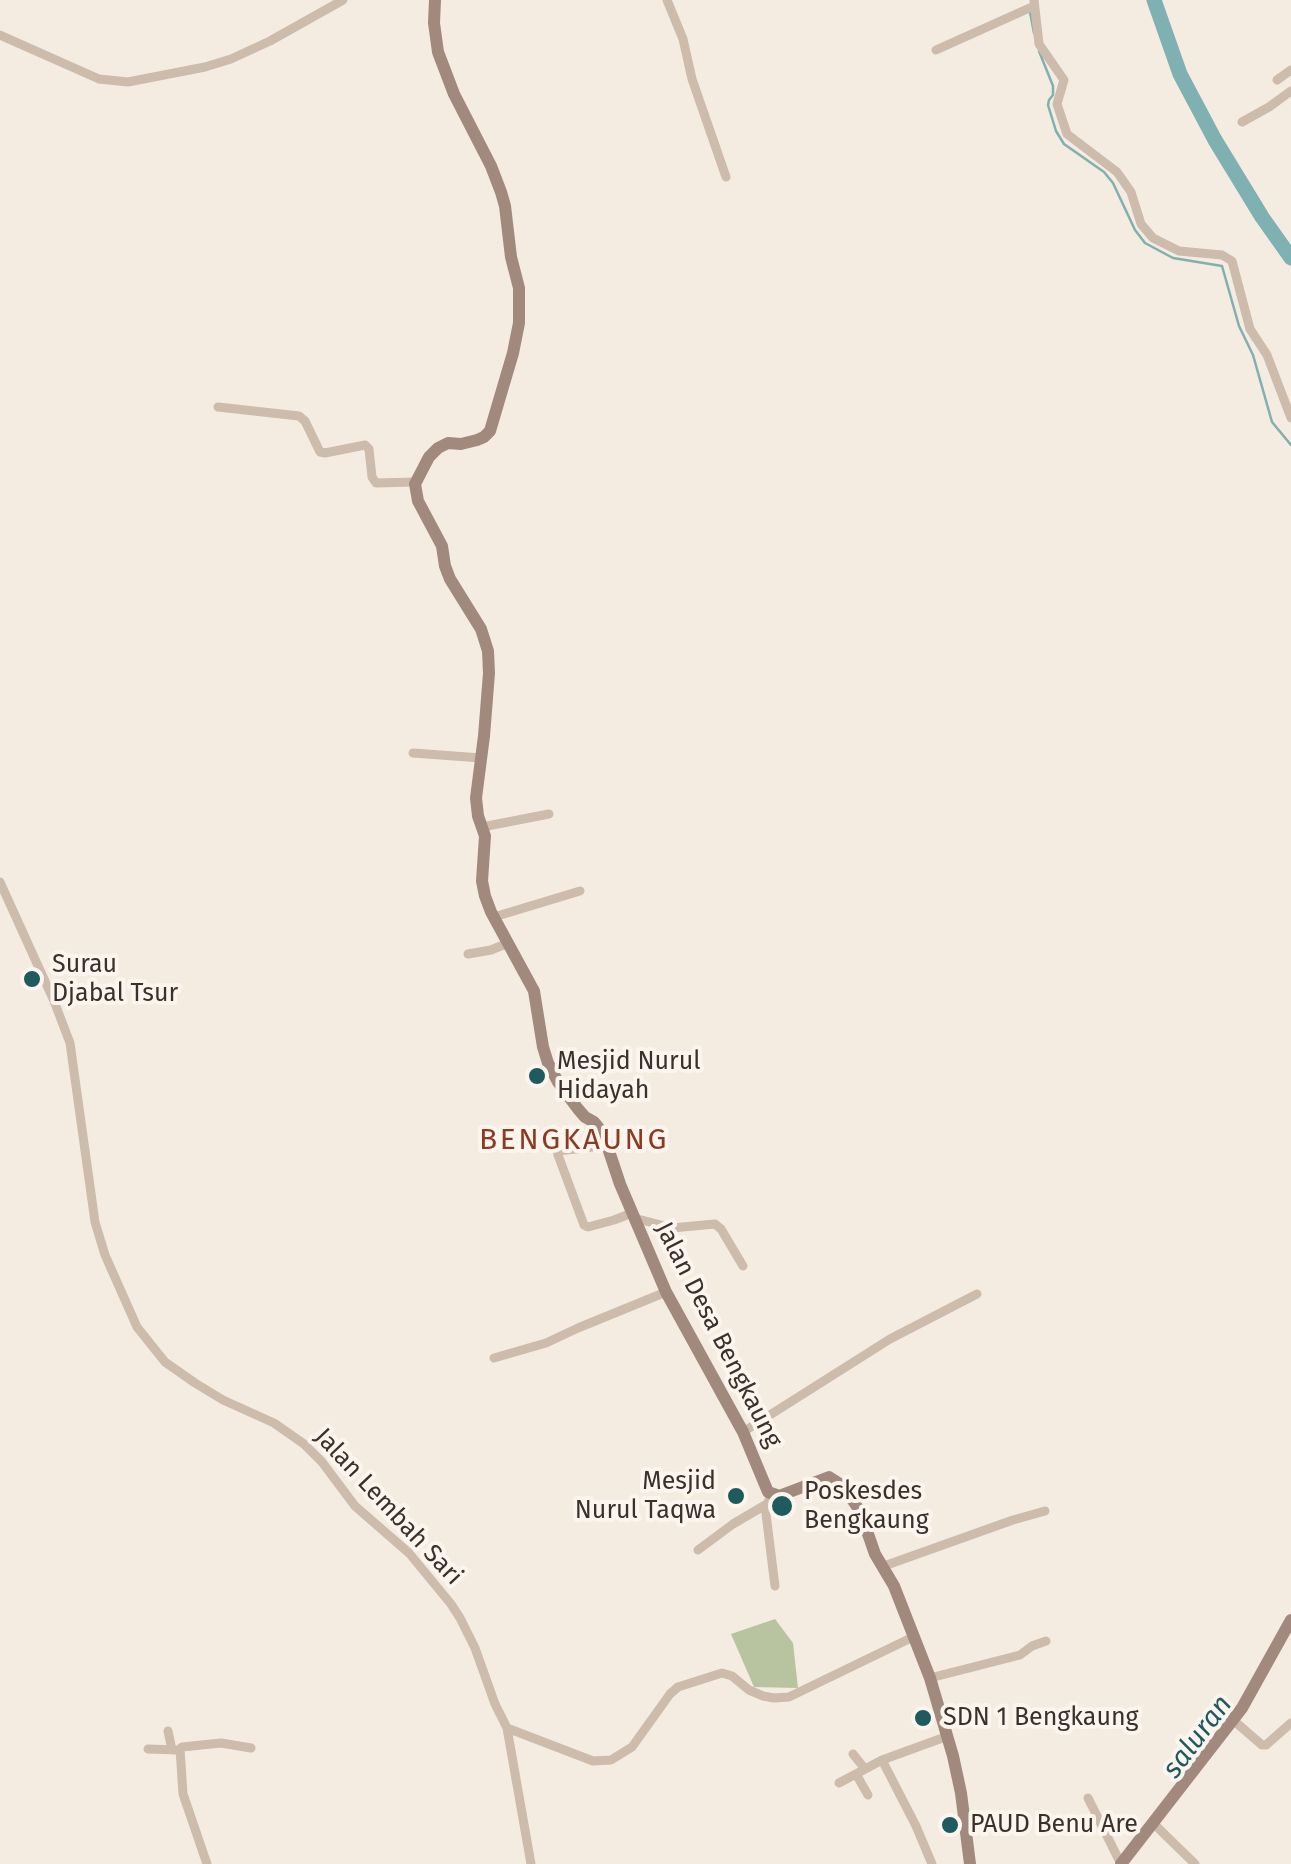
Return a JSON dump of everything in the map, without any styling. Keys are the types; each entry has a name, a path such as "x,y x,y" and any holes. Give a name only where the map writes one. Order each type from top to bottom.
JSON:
{"street":[{"path":"0,35 99,79 128,82 232,59 343,0"},
{"path":"218,407 301,417 320,452 364,445 369,450 374,482 380,485 415,482 438,448 488,434 506,383 519,322 519,288 505,206 491,166 454,94 438,52 435,0"},
{"path":"668,0 726,176"},
{"path":"936,50 1031,5 1040,44 1064,80 1058,104 1067,134 1117,172 1131,192 1141,224 1159,242 1178,251 1222,255 1232,261 1250,330 1267,355 1291,418"},
{"path":"1277,80 1291,70"},
{"path":"1242,122 1291,91"},
{"name":"Jalan Desa Bengkaung","path":"415,482 418,501 442,546 450,578 481,630 488,651 476,798 485,841 483,890 534,991 543,1047 553,1073 584,1117 599,1127 666,1292 743,1432 770,1500"},
{"path":"413,752 481,758"},
{"path":"482,828 549,814"},
{"name":"Jalan Lembah Sari","path":"0,882 70,1043 95,1222 137,1327 165,1362 304,1444 355,1506 409,1553 451,1604 476,1648 508,1728 532,1864"},
{"path":"494,918 580,891"},
{"path":"468,954 508,942"},
{"path":"607,1143 593,1147 560,1146 584,1225 633,1215 672,1228 715,1224 742,1266"},
{"path":"494,1358 546,1343 666,1292"},
{"path":"743,1432 890,1338 978,1294"},
{"path":"698,1550 770,1500 824,1477 834,1478 843,1486 855,1502 894,1586 930,1678 961,1793 970,1864"},
{"path":"770,1500 766,1522 776,1586"},
{"path":"884,1566 1045,1511"},
{"path":"1088,1798 1121,1864 1156,1826 1236,1722 1291,1620"},
{"path":"508,1728 594,1761 612,1760 632,1747 678,1687 722,1673 763,1696 789,1697 912,1637"},
{"path":"930,1678 1020,1655 1046,1641"},
{"path":"1236,1722 1262,1745 1291,1723"},
{"path":"168,1731 176,1750 183,1794 207,1864"},
{"path":"839,1784 882,1760 948,1736"},
{"path":"148,1750 221,1743 251,1748"},
{"path":"853,1754 868,1795"},
{"path":"882,1760 932,1864"},
{"path":"1156,1826 1195,1864"}],"green space":[{"path":"775,1619 793,1643 798,1688 754,1687 731,1634"}],"waterway":[{"path":"1154,0 1180,74 1215,140 1291,258"},
{"name":"saluran","path":"1030,12 1034,33"},
{"name":"saluran","path":"1039,51 1053,86 1048,105 1056,131 1064,144 1104,172 1113,183 1145,243 1173,258 1222,266 1272,422 1291,445"}],"place":[{"name":"Surau Djabal Tsur","path":"32,979"},
{"name":"Mesjid Nurul Hidayah","path":"537,1076"},
{"name":"Mesjid Nurul Taqwa","path":"736,1496"},
{"name":"Poskesdes Bengkaung","path":"782,1506"},
{"name":"SDN 1 Bengkaung","path":"923,1718"},
{"name":"PAUD Benu Are","path":"950,1825"}],"district":[{"name":"BENGKAUNG","path":"574,1141"}]}
